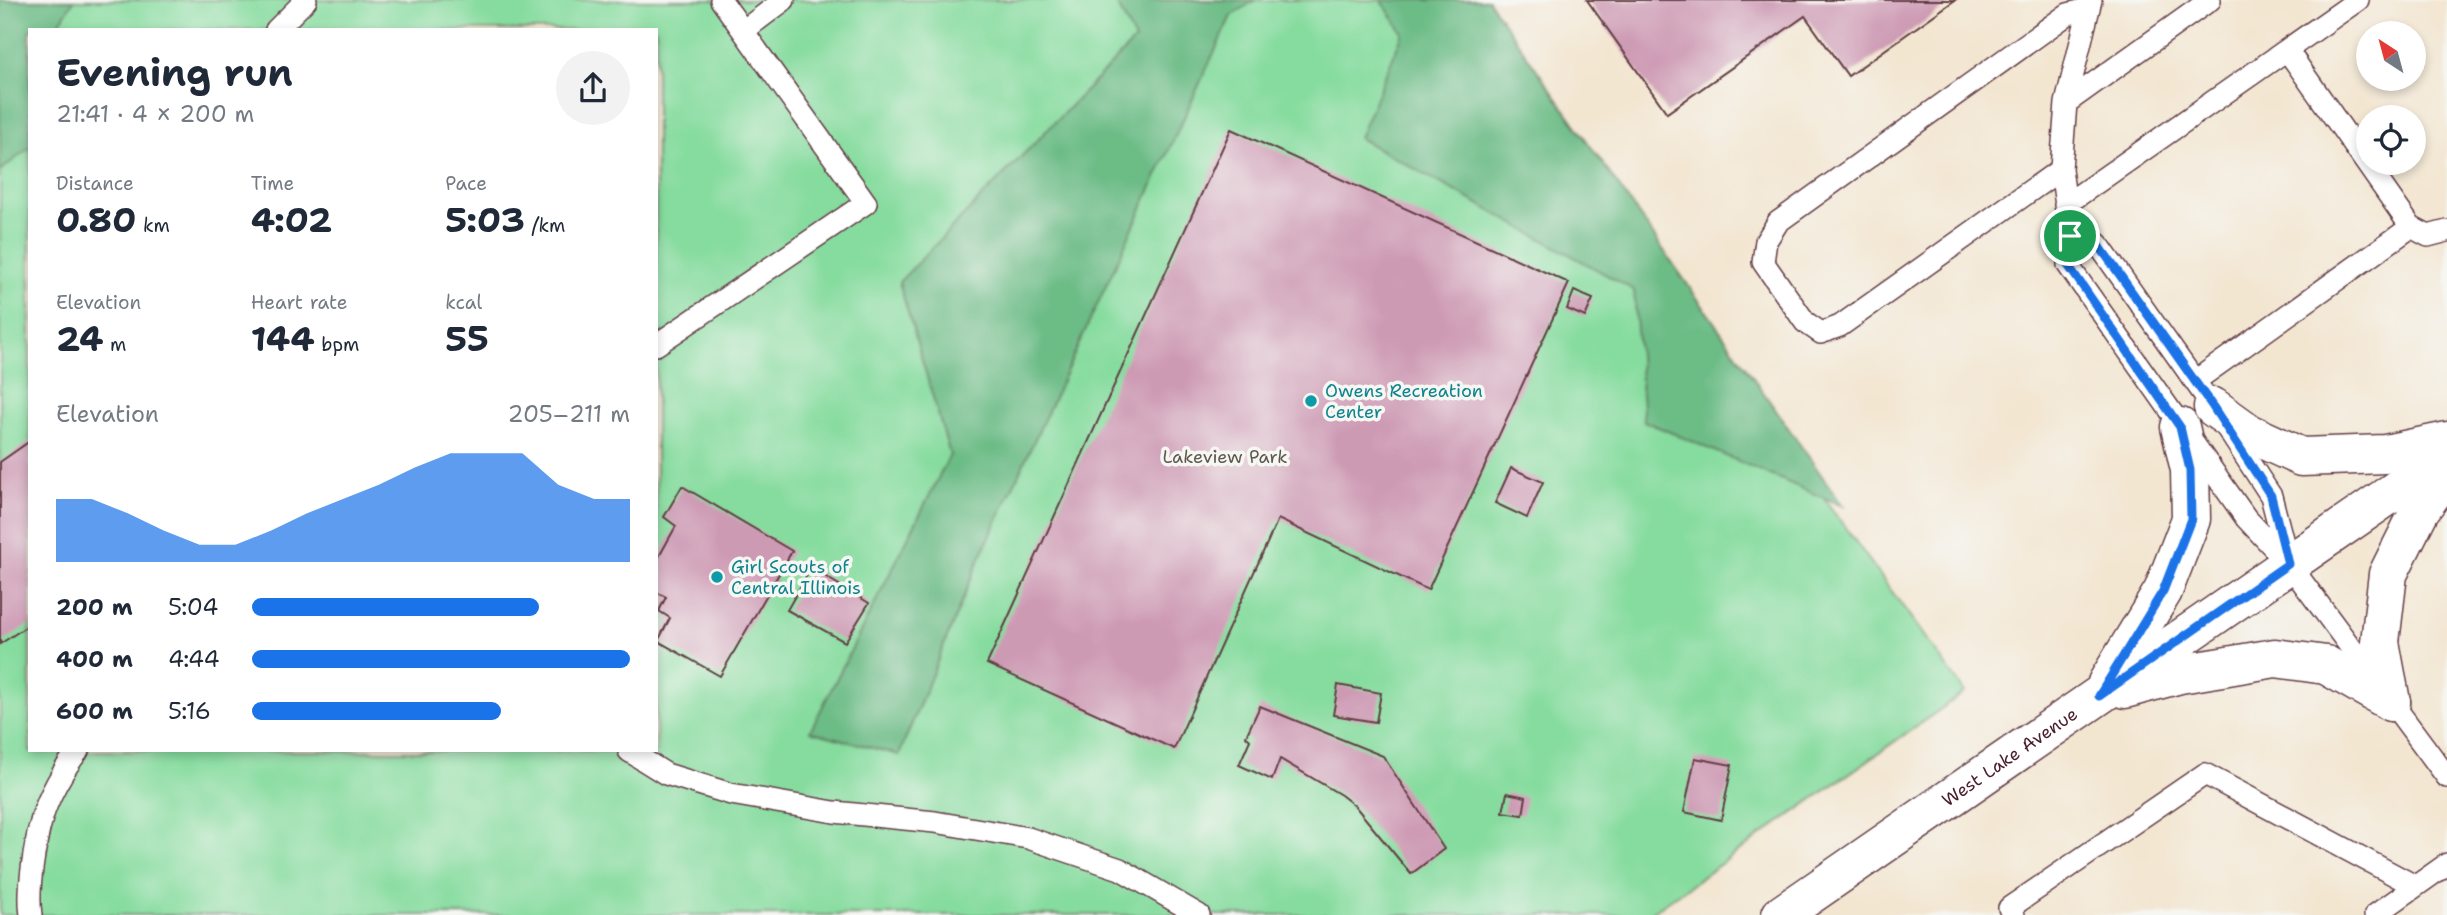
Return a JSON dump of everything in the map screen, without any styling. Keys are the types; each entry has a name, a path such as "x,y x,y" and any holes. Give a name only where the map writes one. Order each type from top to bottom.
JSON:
{"main road":[{"path":"2204,394 2249,433 2301,457 2385,454 2447,440"},
{"path":"2099,696 2163,591 2191,519 2190,470 2180,427"},
{"name":"West Lake Avenue","path":"1782,915 2447,455"},
{"path":"2391,702 2380,642 2388,574 2420,510 2447,474"},
{"path":"2099,696 2180,674 2275,658 2326,664 2391,702"}],"lane":[{"path":"278,28 306,0"},
{"path":"658,344 866,203 721,0"},
{"path":"743,31 784,0"},
{"path":"2066,103 2210,0"},
{"path":"2065,205 2358,0"},
{"path":"2090,4 2066,103 2061,169 2070,236 2068,265 2246,519 2288,564 2447,777"},
{"path":"2061,169 1840,326 1821,333 1805,322 1763,262 1766,241 1778,222 2068,14 2090,4"},
{"path":"2287,50 2411,227 2428,236 2447,231"},
{"path":"2204,394 2411,227"},
{"path":"2070,236 2098,244 2204,394 2271,496 2288,564"},
{"path":"31,915 29,897 42,817 68,764 77,752"},
{"path":"631,752 666,774 731,794 834,812 935,822 1028,838 1120,869 1199,915"},
{"path":"2011,911 2205,774 2415,886"},
{"path":"2375,915 2447,864"}],"green space":[{"name":"Lakeview Park","path":"0,0 1461,0 1965,692 1648,915 0,915"},
{"path":"0,0 74,0 56,28 28,28 28,149 0,171"},
{"path":"1115,0 1255,0 1231,16 978,562 899,755 810,731 950,455 899,282 1135,40"},
{"path":"1381,0 1488,0 1843,506 1644,421 1634,290 1359,138 1403,33"}],"building":[{"path":"1587,0 1955,0 1848,76 1805,16 1667,113"},
{"name":"Owens Recreation Center","path":"1231,129 1569,283 1428,590 1278,519 1174,749 987,664"},
{"path":"1574,291 1593,299 1585,317 1567,309"},
{"path":"28,442 28,625 0,644 0,462"},
{"path":"1511,468 1543,482 1527,518 1495,503"},
{"name":"Girl Scouts of Central Illinois","path":"682,486 792,551 720,676 658,641 670,618 659,611 666,597 658,593 658,558 676,526 664,517"},
{"path":"811,568 869,603 845,642 787,610"},
{"path":"1338,685 1381,693 1376,722 1333,715"},
{"path":"1260,706 1383,756 1444,849 1411,874 1355,806 1341,795 1280,759 1272,780 1239,765 1250,740 1246,736"},
{"path":"1695,758 1732,765 1721,820 1684,812"},
{"path":"1507,793 1526,797 1523,815 1503,812"}],"place":[{"name":"Owens Recreation Center","path":"1311,401"},
{"name":"Girl Scouts of Central Illinois","path":"717,577"}],"route":[{"path":"2070,236 2098,244 2213,407 2271,496 2288,564 2099,696 2163,591 2191,519 2190,470 2180,427 2068,265 2070,236"}]}
